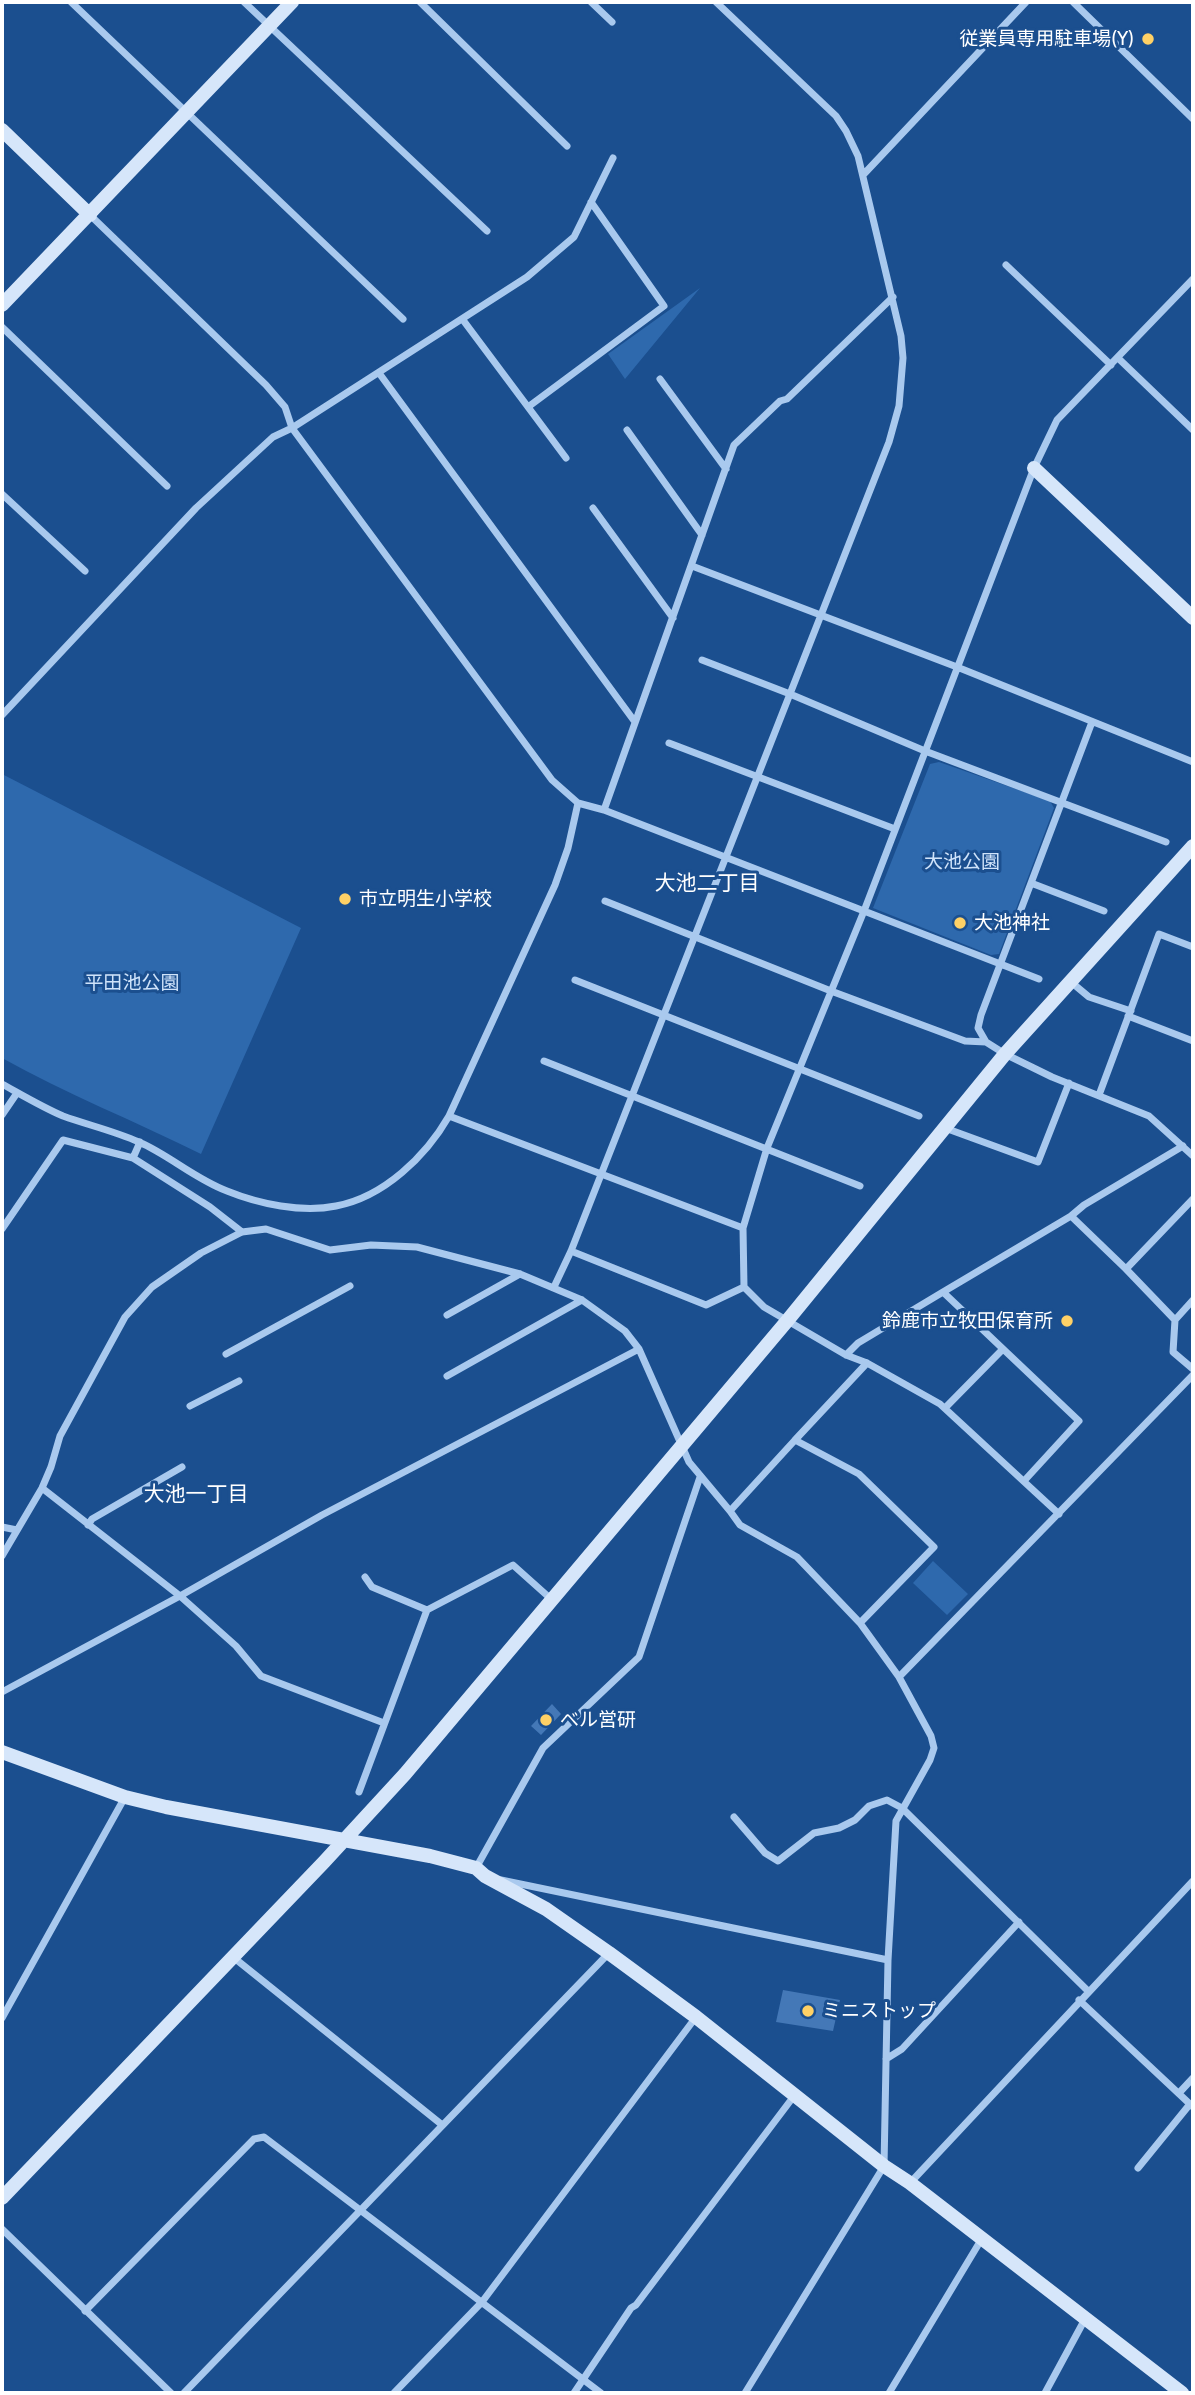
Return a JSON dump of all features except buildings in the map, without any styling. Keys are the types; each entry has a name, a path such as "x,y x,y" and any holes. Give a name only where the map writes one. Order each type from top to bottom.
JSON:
{"street":[{"path":"71,2 403,319"},
{"path":"244,2 486,231"},
{"path":"2,305 292,2"},
{"path":"420,2 567,146"},
{"path":"591,2 611,22"},
{"path":"554,1287 571,1251 889,442 899,406 903,358 893,297 858,156 836,117 716,2"},
{"path":"863,175 1026,2"},
{"path":"1073,2 1193,119"},
{"path":"2,130 266,385 285,407 292,428 552,779 578,803 604,810 1039,979"},
{"path":"2,715 196,508 273,437 292,428 463,320 527,277 574,237 613,158"},
{"path":"528,407 664,306 591,202"},
{"path":"1006,265 1111,365"},
{"path":"1059,1514 945,1408 764,1307 744,1287 743,1228 767,1148 864,911 1034,468 1058,420 1193,279"},
{"path":"604,810 734,445 780,401 787,399 893,297"},
{"path":"463,320 565,458"},
{"path":"2,327 167,486"},
{"path":"1118,358 1193,430"},
{"path":"379,373 635,722"},
{"path":"660,379 726,469"},
{"path":"627,430 702,535"},
{"path":"1034,468 1193,618"},
{"path":"2,494 85,571"},
{"path":"593,508 673,618"},
{"path":"692,566 957,667 1193,762"},
{"path":"702,660 925,751 1166,842"},
{"path":"1091,722 978,1028 986,1042 1005,1054 1149,1116 1193,1156"},
{"path":"670,743 895,829"},
{"path":"2,1084 61,1115 140,1142 195,1176 227,1191 306,1209 351,1202 401,1173 439,1133 449,1116 555,886 568,848 578,803"},
{"path":"2,2198 405,1774 787,1321 1005,1054 1192,848"},
{"path":"1031,883 1104,911"},
{"path":"605,901 965,1041 986,1042"},
{"path":"1099,1095 1159,934 1193,947"},
{"path":"575,980 919,1116"},
{"path":"1070,982 1089,997 1193,1041"},
{"path":"544,1061 860,1186"},
{"path":"945,1128 1038,1162 1069,1083"},
{"path":"2,1115 17,1093"},
{"path":"449,1116 743,1228"},
{"path":"2,1229 63,1140 133,1158 211,1207 242,1232"},
{"path":"133,1158 140,1142"},
{"path":"846,1355 858,1343 1183,1146"},
{"path":"1126,1269 1193,1199"},
{"path":"1071,1216 1175,1320"},
{"path":"2,1556 41,1488 60,1436 125,1317 161,1281 201,1253 242,1232 266,1229 330,1250 371,1245 417,1247 520,1274 554,1287 582,1300 625,1331 639,1349 689,1462 700,1477 740,1525 797,1558 860,1623 899,1677 931,1736 934,1748 896,1821 888,1960 884,2166 745,2393"},
{"path":"571,1251 706,1304 744,1287"},
{"path":"447,1315 520,1274"},
{"path":"226,1354 350,1286"},
{"path":"943,1292 1080,1421 1024,1481"},
{"path":"447,1376 582,1300"},
{"path":"1193,1300 1175,1320 1173,1352 1193,1369"},
{"path":"2,1692 322,1516 639,1349"},
{"path":"945,1408 1002,1350"},
{"path":"730,1511 867,1363"},
{"path":"899,1677 1193,1375"},
{"path":"190,1406 239,1381"},
{"path":"795,1440 859,1474 934,1547 860,1623"},
{"path":"89,1525 92,1519 182,1467"},
{"path":"481,1872 543,1748 639,1657 700,1477"},
{"path":"41,1488 180,1596 236,1646 261,1676 384,1723"},
{"path":"2,1527 17,1530"},
{"path":"359,1792 427,1610 513,1565 551,1599"},
{"path":"365,1577 372,1587 427,1610"},
{"path":"2,1752 125,1797 341,1841 430,1856 481,1872 888,1960"},
{"path":"2,2018 125,1797"},
{"path":"734,1817 765,1853 778,1861 814,1833 839,1828 855,1820 869,1806 887,1800 902,1808 1088,1991"},
{"path":"481,1872 547,1909 696,2017 884,2166 910,2183 1182,2393"},
{"path":"910,2183 1193,1881"},
{"path":"887,2059 902,2049 1019,1922"},
{"path":"184,2393 609,1953"},
{"path":"232,1957 441,2124"},
{"path":"1079,2000 1192,2105 1138,2168"},
{"path":"394,2393 482,2302 696,2017"},
{"path":"1179,2093 1193,2078"},
{"path":"574,2393 632,2308 795,2095"},
{"path":"85,2311 254,2138 264,2137 601,2393"},
{"path":"2,2229 171,2393"},
{"path":"889,2393 981,2240"},
{"path":"1045,2393 1085,2319"}],"green space":[{"path":"700,288 625,379 608,354"},
{"name":"大池公園","path":"939,762 1050,801 1054,808 999,954 991,955 873,908 930,764"},
{"name":"平田池公園","path":"2,774 301,928 201,1154 51,1084 2,1058"},
{"path":"933,1561 968,1594 947,1615 913,1583"}],"place":[{"name":"従業員専用駐車場(Y)","path":"1148,39"},
{"name":"市立明生小学校","path":"345,899"},
{"name":"大池神社","path":"960,923"},
{"name":"鈴鹿市立牧田保育所","path":"1067,1321"},
{"name":"べル営研","path":"546,1720"},
{"name":"ミニストップ","path":"808,2011"}],"district":[{"name":"大池二丁目","path":"707,884"},
{"name":"大池一丁目","path":"196,1495"}]}
